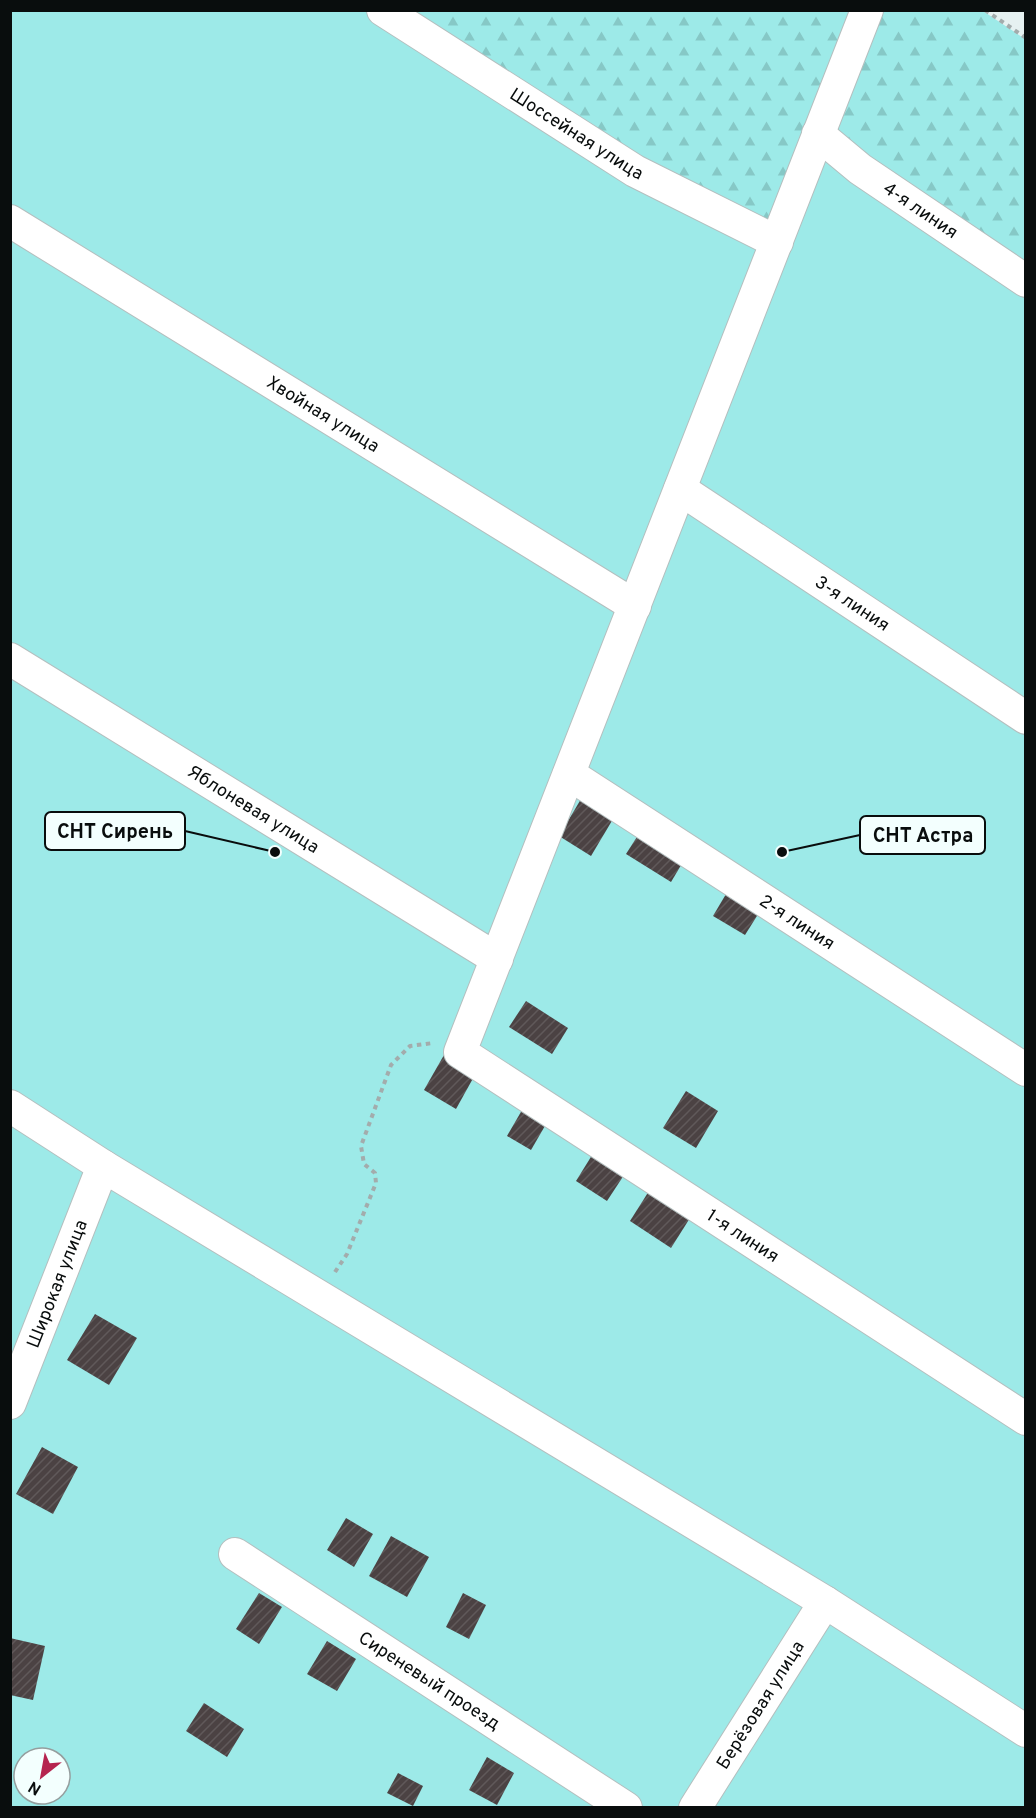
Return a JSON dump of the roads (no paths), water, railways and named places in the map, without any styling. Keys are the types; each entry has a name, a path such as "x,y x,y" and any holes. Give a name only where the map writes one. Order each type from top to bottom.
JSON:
{"street":[{"name":"Шоссейная улица","path":"383,10 635,171 777,242"},
{"path":"497,959 867,10"},
{"name":"4-я линия","path":"818,134 860,169 1026,281"},
{"name":"Хвойная улица","path":"10,221 635,606"},
{"name":"3-я линия","path":"680,489 1026,718"},
{"name":"Яблоневая улица","path":"10,659 497,959"},
{"name":"2-я линия","path":"569,774 1026,1070"},
{"name":"1-я линия","path":"497,959 462,1049 1026,1419"},
{"path":"10,1106 103,1166 825,1602 1026,1731"},
{"name":"Широкая улица","path":"10,1403 103,1166"},
{"name":"Сиреневый проезд","path":"235,1554 626,1808"},
{"name":"Берёзовая улица","path":"695,1808 825,1602"}],"place":[{"name":"СНТ Сирень","path":"275,852"},
{"name":"СНТ Астра","path":"782,852"}]}
